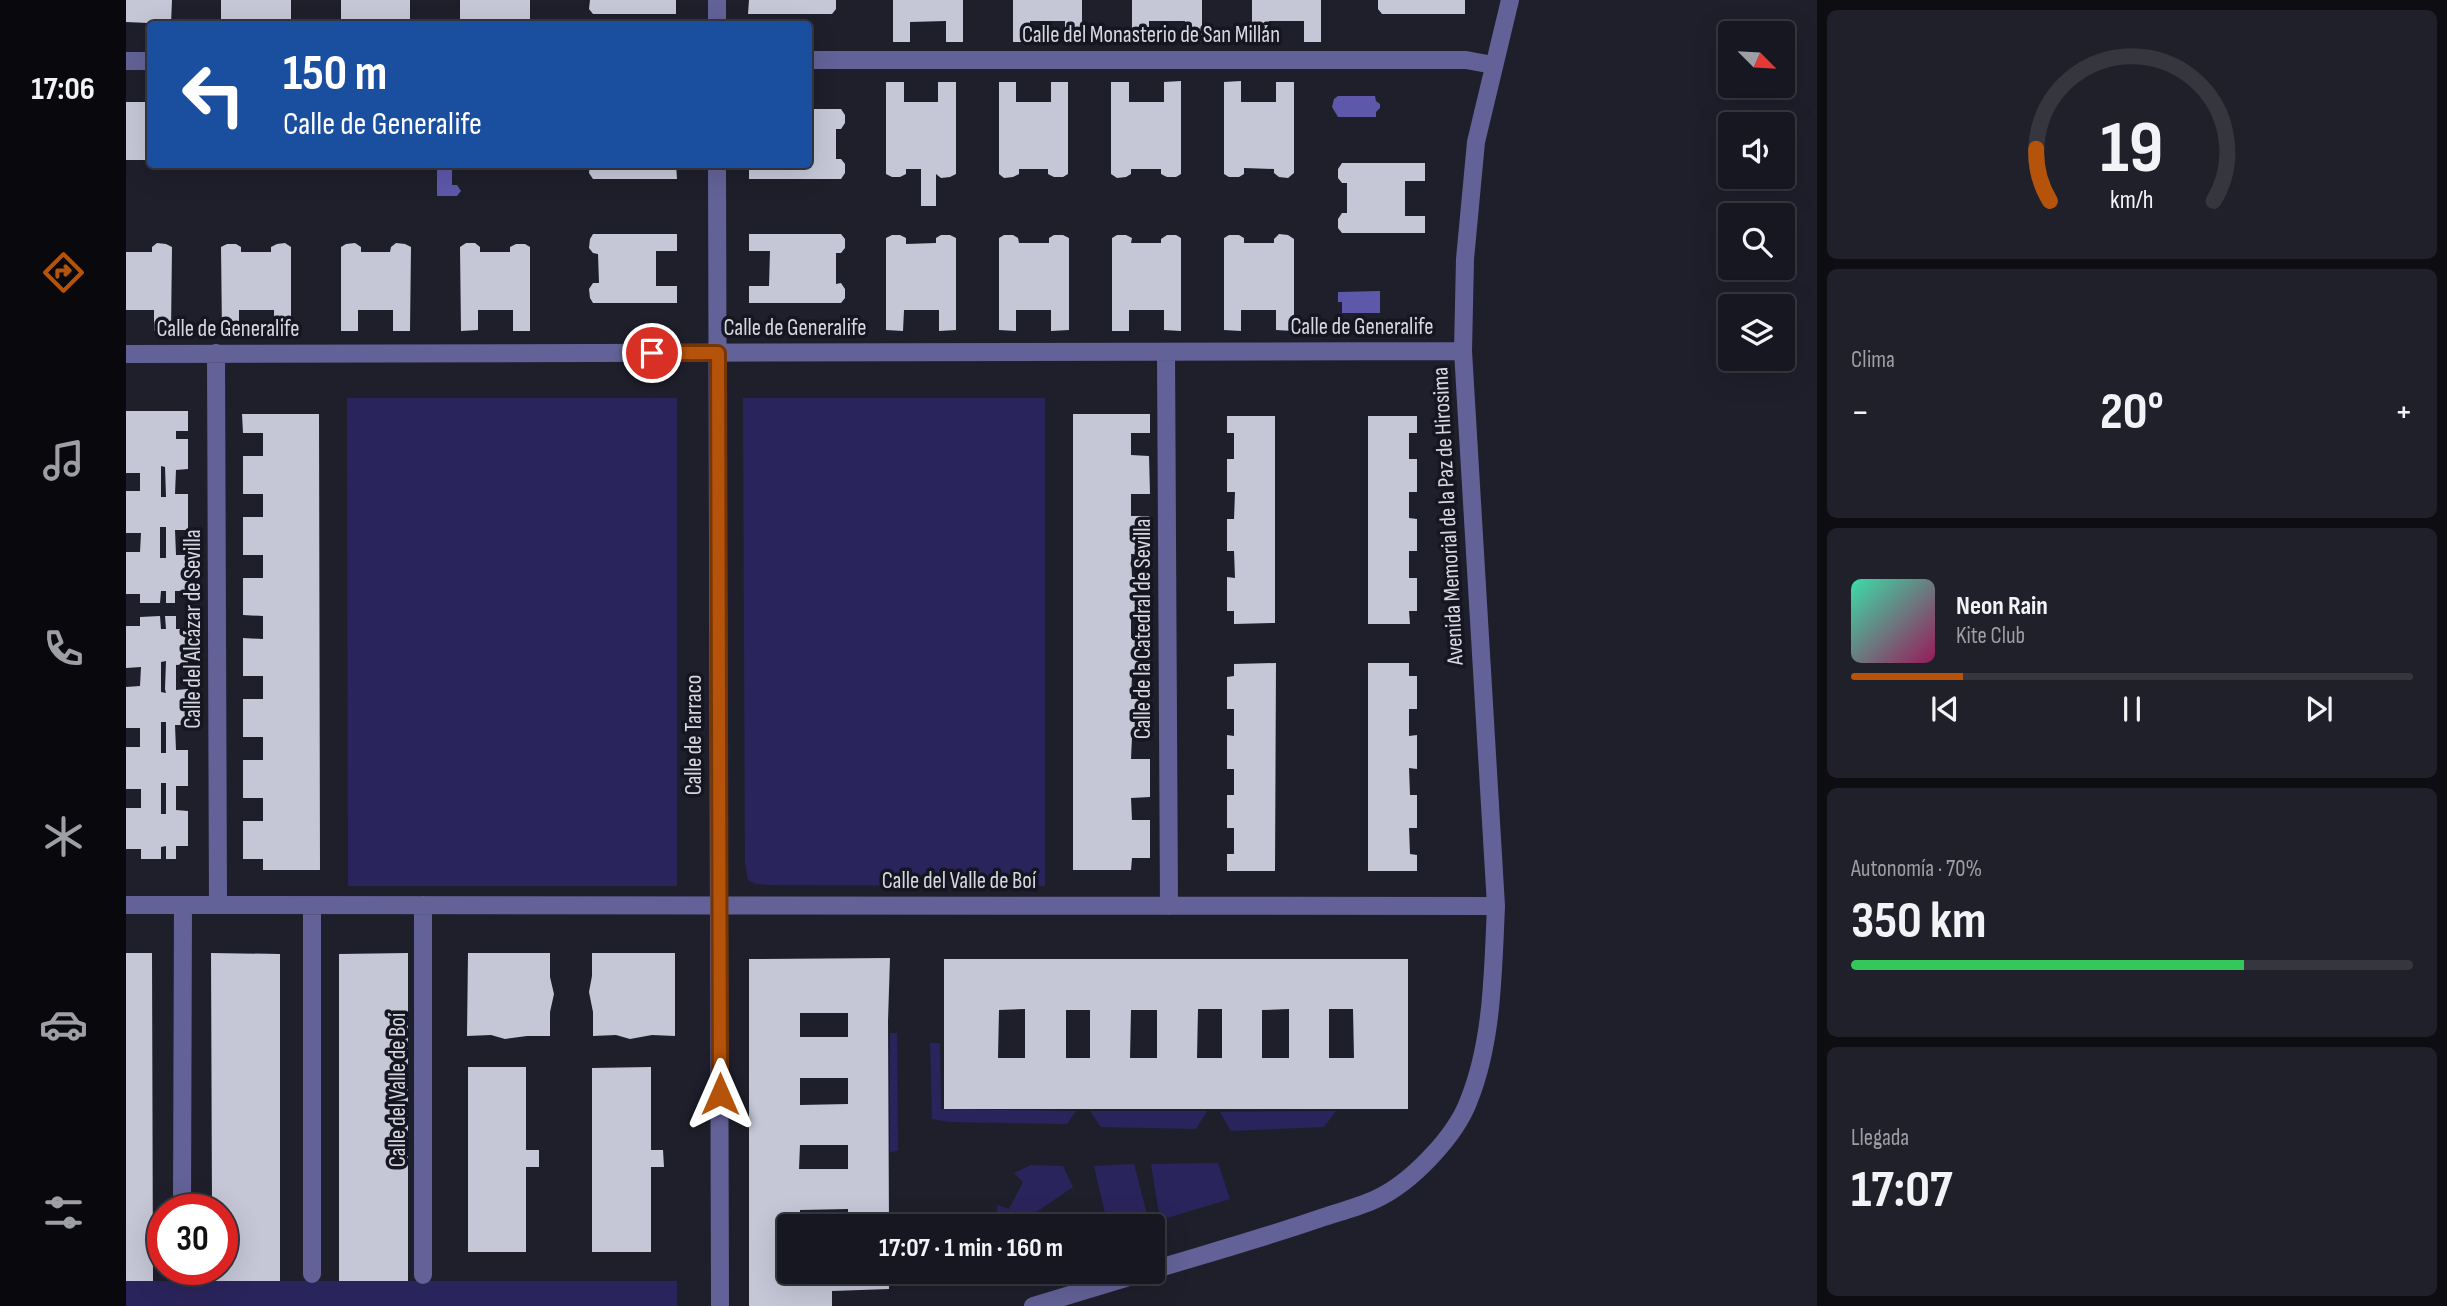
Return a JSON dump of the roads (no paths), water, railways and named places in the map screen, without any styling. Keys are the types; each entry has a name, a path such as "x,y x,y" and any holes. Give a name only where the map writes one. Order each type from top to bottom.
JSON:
{"street":[{"path":"717,0 717,21"},
{"name":"Avenida Memorial de la Paz de Hirosima","path":"1165,1266 1284,1231 1377,1199 1429,1159 1460,1121 1475,1084 1489,1005 1496,906 1463,351 1465,259 1476,142 1510,0"},
{"name":"Calle del Monasterio de San Millán","path":"812,60 1466,60 1493,65"},
{"path":"126,61 147,61"},
{"name":"Calle de Tarraco","path":"717,168 720,1306"},
{"name":"Calle de Generalife","path":"126,354 1463,351"},
{"name":"Calle de la Catedral de Sevilla","path":"1166,352 1169,906"},
{"name":"Calle del Alcázar de Sevilla","path":"216,354 218,905"},
{"name":"Calle del Valle de Boí","path":"126,905 1496,906"},
{"path":"183,905 183,1194"},
{"path":"312,905 312,1274"},
{"name":"Calle del Valle de Boí","path":"423,905 423,1275"},
{"path":"1034,1306 1106,1284"}]}
